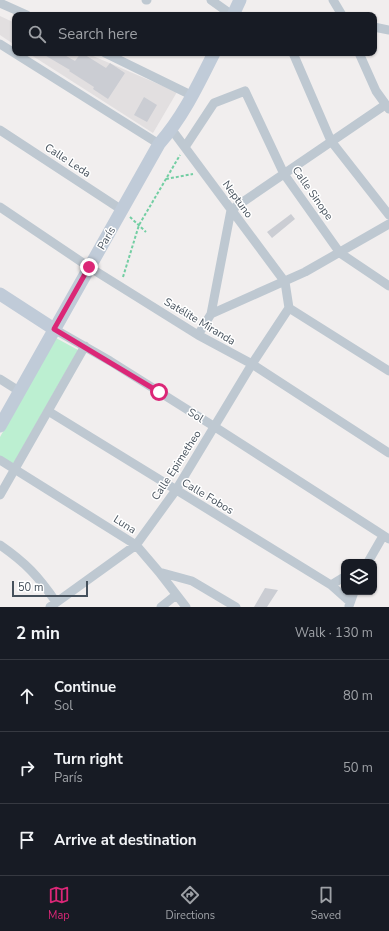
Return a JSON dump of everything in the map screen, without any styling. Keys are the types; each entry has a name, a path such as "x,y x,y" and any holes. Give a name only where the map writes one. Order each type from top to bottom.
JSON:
{"street":[{"path":"211,0 229,12"},
{"path":"234,12 240,0"},
{"path":"333,0 340,12"},
{"path":"3,2 21,12"},
{"path":"377,28 389,30"},
{"path":"0,44 12,52"},
{"path":"19,56 160,144"},
{"path":"111,56 193,96"},
{"name":"París","path":"0,426 160,144 172,130 193,96 213,56"},
{"path":"294,56 331,141 389,215"},
{"path":"198,335 210,314 231,210 331,141 387,107 376,91 360,56"},
{"name":"Calle Sinope","path":"185,147 214,103 245,91 284,174 340,253 389,286"},
{"name":"Calle Leda","path":"0,130 122,210"},
{"name":"Neptuno","path":"172,130 285,282"},
{"name":"Satélite Miranda","path":"0,207 89,267 198,335 252,364 389,453"},
{"path":"210,314 285,282 340,253 389,224"},
{"path":"285,282 290,308 389,371"},
{"name":"Sol","path":"0,294 54,329 85,346 215,427 386,538"},
{"name":"Calle Epimetheo","path":"53,605 136,545 176,490 252,364 290,308"},
{"path":"0,495 85,346"},
{"path":"0,379 20,391"},
{"name":"Calle Fobos","path":"48,411 331,585 349,604"},
{"name":"Luna","path":"0,460 136,545 186,607"},
{"path":"370,559 386,538"},
{"path":"0,545 19,558 40,580 53,605"},
{"path":"159,572 192,581 236,607"},
{"path":"331,585 341,579"},
{"path":"160,607 176,596"}],"path":[{"path":"121,286 139,225 185,147"},
{"path":"166,179 203,172"},
{"path":"122,210 146,232"}],"shaded area":[{"path":"0,16 12,22 12,43 0,35"},
{"path":"33,56 93,56 177,92 153,133"}],"green space":[{"path":"56,338 78,350 13,464 0,456 0,437"}],"building":[{"path":"46,56 66,56 75,61 79,56 87,56 106,68 110,63 125,73 108,99 93,89 94,87 69,71 70,70"},
{"path":"144,97 157,105 147,122 134,115"},
{"path":"291,214 295,219 272,238 267,232"},
{"path":"265,588 278,590 267,607 254,607"}],"route":[{"path":"89,267 54,329 110,361 159,392"}]}
